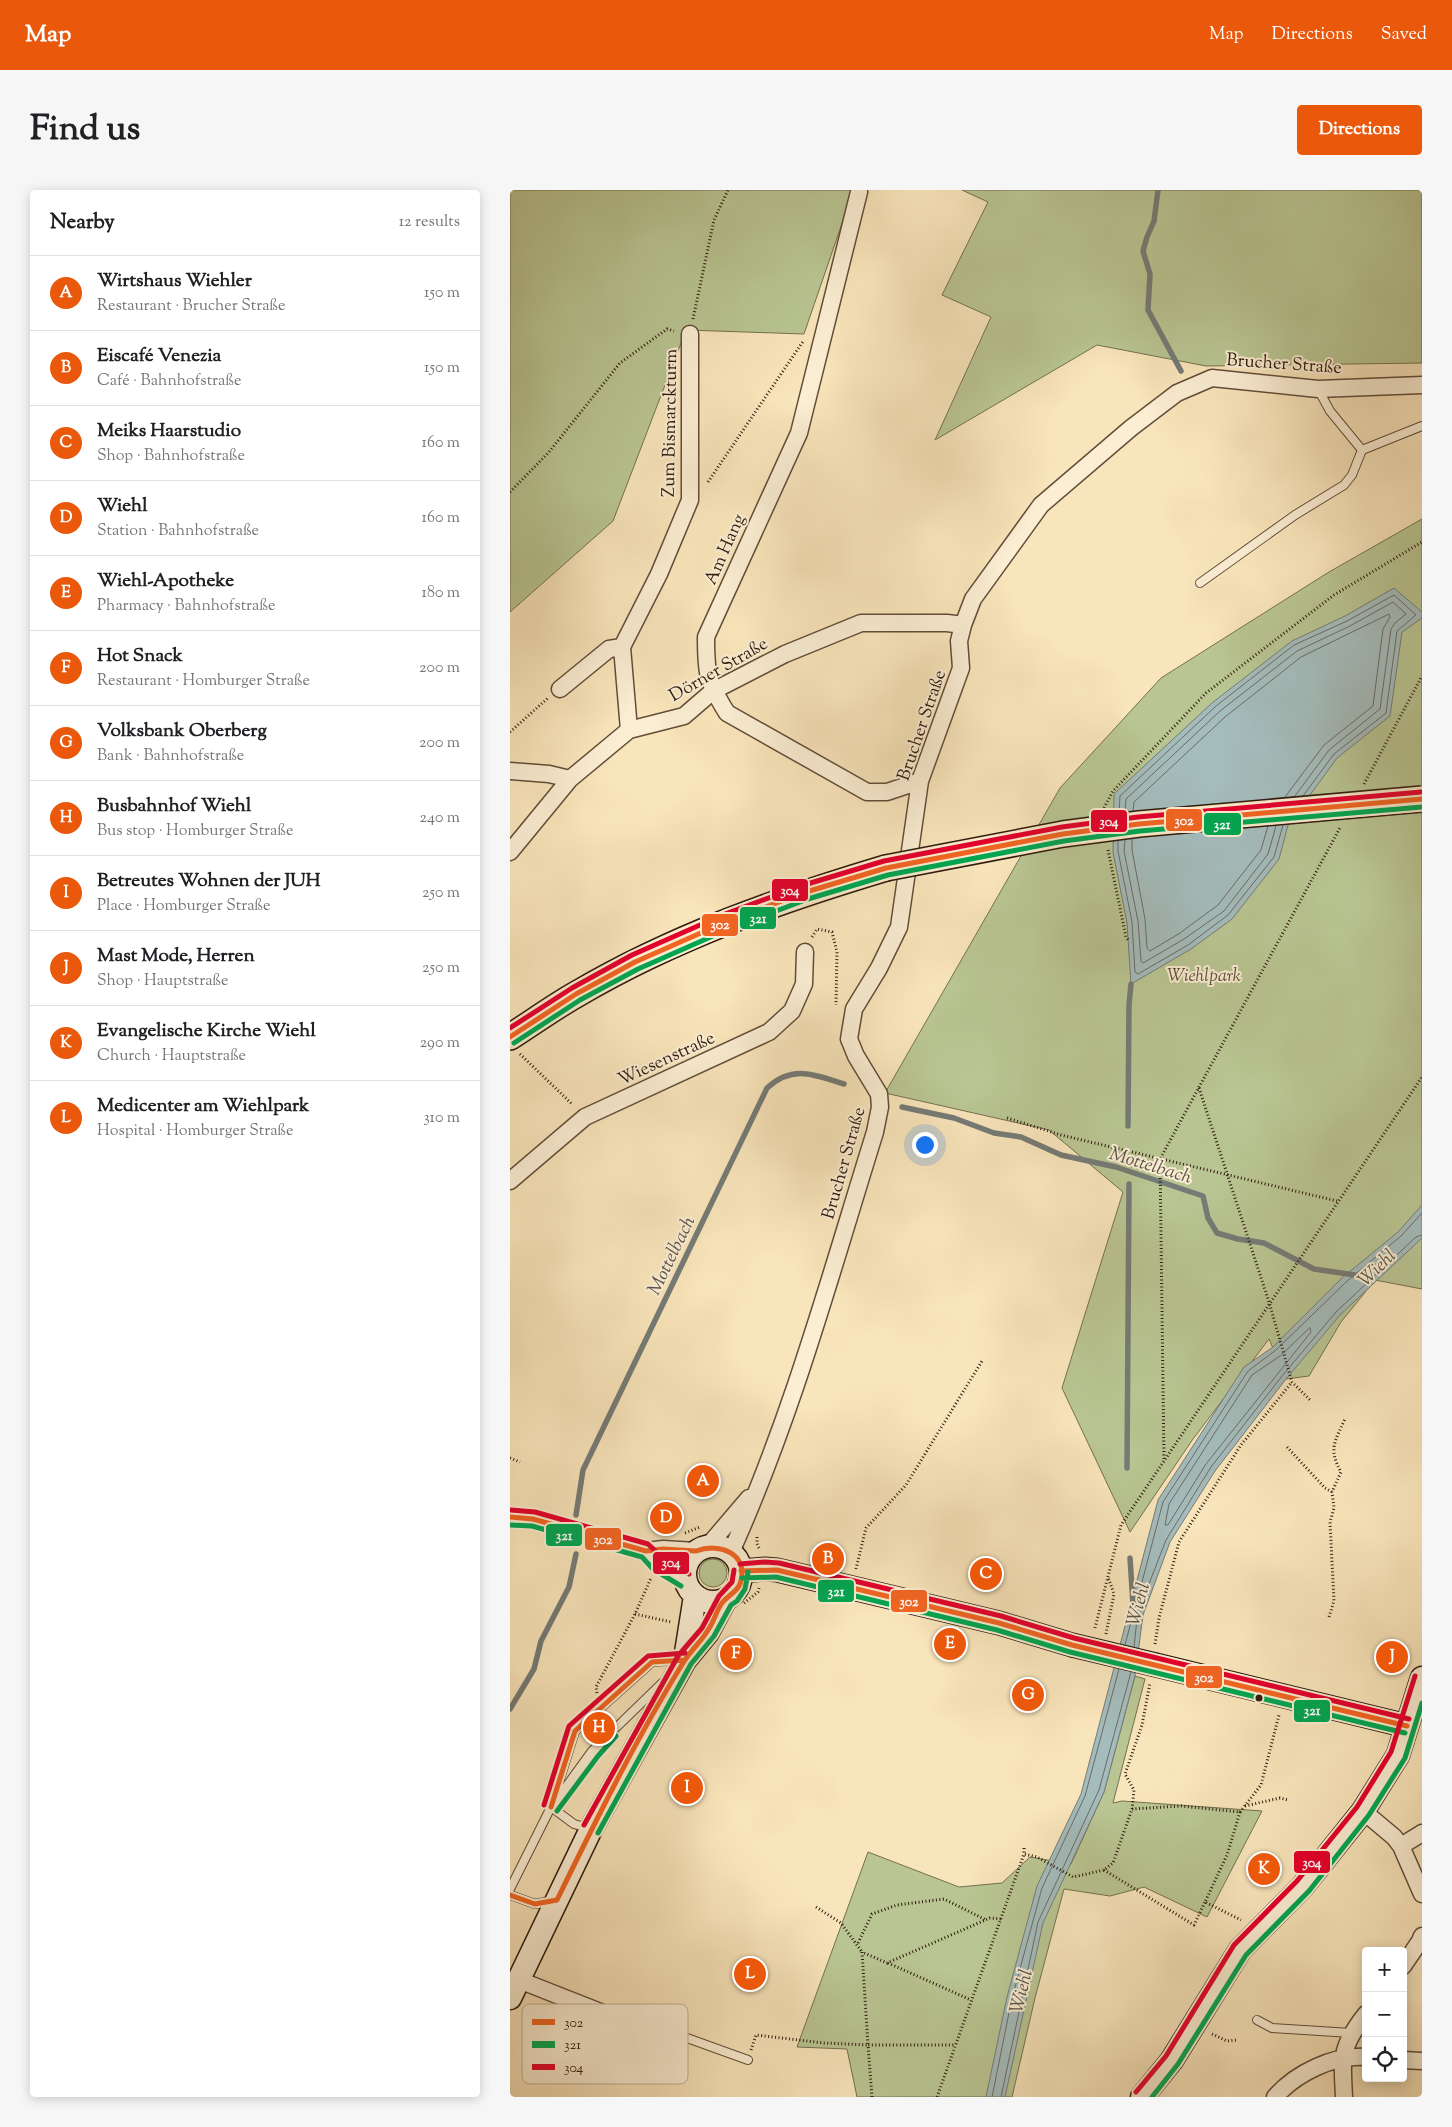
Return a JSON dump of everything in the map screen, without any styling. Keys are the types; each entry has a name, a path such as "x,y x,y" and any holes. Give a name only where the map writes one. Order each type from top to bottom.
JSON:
{"main road":[{"path":"513,1044 576,994 660,951 728,921 806,892 886,868 1063,834 1139,824 1422,799"}],"street":[{"name":"Am Hang","path":"859,192 798,433 706,637 706,671 713,691 727,713 868,792 888,792 920,781"},
{"name":"Zum Bismarckturm","path":"622,646 659,574 690,500 690,334"},
{"name":"Brucher Straße","path":"736,1562 759,1486 771,1459 791,1400 876,1132 880,1107 879,1094 856,1056 849,1039 854,1009 879,968 900,927 920,781 961,668 960,641 963,625 973,599 1041,505 1131,428 1177,393 1212,378 1318,388 1422,385"},
{"name":"Dörner Straße","path":"510,852 570,779 629,730 684,716 713,691 785,654 861,623 947,623 963,625"},
{"path":"560,689 610,649 622,646 629,730"},
{"path":"510,771 549,774 570,779"},
{"name":"Wiesenstraße","path":"510,1181 585,1117 769,1032 792,1010 804,984 805,952"},
{"name":"Brucher Straße","path":"702,1549 759,1486"},
{"path":"510,1517 533,1519 646,1551 702,1549 716,1545 736,1562 999,1623 1072,1645 1154,1663 1415,1728"},
{"path":"685,1660 690,1588 686,1564 702,1549"},
{"path":"646,1551 657,1563 706,1602 724,1600 739,1585 736,1562"},
{"path":"563,2004 514,1989 591,1830 685,1660 708,1632 724,1600"},
{"path":"1142,2097 1172,2060 1240,1950 1303,1886 1329,1856 1363,1811 1415,1728 1422,1678"},
{"path":"1363,1811 1394,1837 1422,1894"},
{"path":"1400,1846 1422,1833"},
{"path":"1407,1960 1422,1936"},
{"path":"1344,2097 1342,2059 1351,2033 1362,2019"},
{"path":"1275,2097 1282,2089 1303,2074 1342,2059 1362,2057"},
{"path":"1407,2060 1422,2061"}],"lane":[{"path":"1318,388 1330,411 1362,450"},
{"path":"1200,583 1295,515 1344,485 1352,475 1362,450 1422,426"},
{"path":"510,1888 551,1807 575,1731 652,1662 685,1660"},
{"path":"551,1807 592,1751 685,1660"},
{"path":"551,1807 574,1824 591,1830"},
{"path":"510,1896 535,1904 557,1900"},
{"path":"1257,2020 1272,2028 1351,2033"},
{"path":"688,2038 748,2060"}],"path":[{"path":"510,492 549,452 620,362 666,330 690,334 714,220 728,190"},
{"path":"690,500 708,482 806,337"},
{"path":"1105,816 1104,808 1113,791 1206,693 1334,595 1422,542"},
{"path":"1360,790 1422,676"},
{"path":"510,732 527,715 560,689"},
{"path":"1164,1459 1160,1159 1341,825"},
{"path":"1107,842 1108,860 1126,937 1129,940"},
{"path":"805,952 817,929 832,932 837,952 836,1008"},
{"path":"513,1044 585,1117"},
{"path":"1095,1628 1121,1525 1269,1302 1422,1077"},
{"path":"1199,1088 1269,1302 1292,1382 1310,1400"},
{"path":"1007,1118 1062,1135 1337,1201"},
{"path":"850,1588 866,1528 906,1485 982,1361"},
{"path":"1024,1854 1037,1858 1073,1877 1104,1870 1113,1863 1132,1809 1134,1790 1125,1774 1142,1725 1154,1663 1159,1618 1178,1542 1241,1445 1292,1382"},
{"path":"1329,1617 1334,1601 1330,1522 1334,1508 1332,1492 1341,1472 1335,1462 1332,1446 1345,1419"},
{"path":"1287,1447 1325,1488 1332,1492"},
{"path":"510,1458 520,1462"},
{"path":"605,1705 598,1696 596,1687 635,1614 653,1574"},
{"path":"1102,1652 1114,1594 1108,1576"},
{"path":"635,1614 675,1624"},
{"path":"1104,1870 1194,1925 1227,1855 1240,1812 1261,1784 1280,1712 1281,1695"},
{"path":"1245,1806 1280,1798 1288,1800"},
{"path":"1132,1809 1181,1806 1240,1812"},
{"path":"937,2097 1024,1854 1024,1848"},
{"path":"858,1944 872,1914 897,1905 944,1899 986,1920"},
{"path":"1205,1902 1260,1929"},
{"path":"816,1907 841,1923 862,1952 872,2097"},
{"path":"887,1963 990,1918 1001,1918"},
{"path":"862,1952 972,2000"},
{"path":"1194,2026 1227,2041 1237,2040"},
{"path":"748,2060 756,2035 824,2043 955,2045"}],"green space":[{"path":"510,190 858,190 849,203 804,334 686,330 613,521 510,612"},
{"path":"962,190 1422,190 1422,363 1206,366 1097,345 935,440 991,317 942,295 988,202"},
{"name":"Wiehlpark","path":"1422,519 1422,1289 1375,1280 1341,1322 1309,1376 1286,1379 1269,1339 1193,1439 1130,1532 1062,1388 1123,1192 1049,1130 885,1093 1060,788 1161,678 1329,572"},
{"path":"713,1559 723,1563 727,1573 723,1583 713,1587 703,1583 699,1573 703,1563"},
{"path":"1135,1676 1145,1679 1113,1803 1122,1801 1262,1811 1207,1917 1144,1887 1110,1896 1064,1889 1035,1998 1012,2097 857,2097 847,2049 797,2047 868,1852 959,1887 1002,1883 1030,1857 1071,1864 1104,1792"}],"water":[{"path":"1394,588 1422,612 1422,618 1402,632 1390,716 1337,758 1288,825 1279,859 1232,919 1191,949 1131,984 1127,923 1113,852 1114,794 1212,703 1292,641 1345,616"},
{"path":"1422,1205 1422,1238 1340,1315 1286,1379 1215,1471 1170,1542 1143,1615 1135,1676 1104,1792 1043,1923 1005,2097 986,2097 1007,1997 1037,1886 1081,1794 1158,1500 1244,1367 1273,1347 1342,1278 1398,1232"}],"waterway":[{"path":"1158,190 1154,221 1143,251 1150,274 1148,310 1181,371"},
{"path":"1128,1126 1129,1005 1131,984"},
{"name":"Mottelbach","path":"576,1515 583,1470 767,1088 786,1076 795,1074 814,1075 844,1084"},
{"name":"Mottelbach","path":"902,1107 954,1118 994,1133 1021,1137 1061,1155 1116,1167 1203,1196 1208,1218 1217,1233 1264,1243 1314,1269 1355,1275"},
{"path":"1127,1468 1129,1184"},
{"name":"Mottelbach","path":"510,1709 534,1669 541,1641 569,1587 576,1554"},
{"path":"1130,1558 1133,1604"}],"transit line":[{"name":"304","path":"510,1028 572,988 632,955 725,914 804,885 884,861 1062,827 1138,817 1421,792"},
{"name":"302","path":"510,1037 576,994 635,962 728,921 806,892 886,868 1063,834 1139,824 1422,799"},
{"name":"321","path":"514,1043 580,1000 638,969 731,928 808,899 888,875 1064,841 1140,831 1422,807"},
{"name":"304","path":"511,1510 535,1512 648,1544 662,1557 689,1574"},
{"name":"302","path":"510,1517 533,1519 646,1551 663,1549 696,1551"},
{"name":"321","path":"510,1525 532,1526 642,1557 653,1569 681,1586"},
{"name":"302","path":"510,1895 535,1904 557,1900 649,1721 686,1659 710,1627 722,1603 739,1587 742,1574 741,1565 737,1558 731,1553 714,1548 696,1551"},
{"name":"304","path":"740,1564 779,1563 1001,1616 1074,1638 1409,1719"},
{"name":"304","path":"584,1825 678,1656 702,1628 719,1596 732,1582 734,1570"},
{"name":"302","path":"741,1571 777,1570 999,1623 1072,1645 1407,1726"},
{"name":"321","path":"598,1833 691,1664 714,1636 731,1605 737,1601 745,1589 748,1572"},
{"name":"321","path":"742,1578 776,1577 997,1630 1070,1652 1405,1733"},
{"name":"304","path":"544,1805 569,1726 648,1656 685,1653"},
{"name":"302","path":"551,1807 575,1731 652,1662 685,1660"},
{"name":"304","path":"1136,2092 1166,2056 1234,1945 1297,1881 1357,1807 1391,1752 1415,1676"},
{"name":"321","path":"1152,2097 1178,2064 1246,1955 1309,1891 1369,1815 1405,1758 1422,1703"},
{"name":"321","path":"557,1811 598,1756 616,1736"}],"place":[{"name":"Wirtshaus Wiehler","path":"703,1481"},
{"name":"Wiehl","path":"666,1518"},
{"name":"Eiscafé Venezia","path":"828,1559"},
{"name":"Meiks Haarstudio","path":"986,1574"},
{"name":"Wiehl-Apotheke","path":"950,1644"},
{"name":"Hot Snack","path":"736,1654"},
{"name":"Mast Mode, Herren","path":"1392,1657"},
{"name":"Volksbank Oberberg","path":"1028,1695"},
{"name":"Busbahnhof Wiehl","path":"599,1728"},
{"name":"Betreutes Wohnen der JUH","path":"687,1788"},
{"name":"Evangelische Kirche Wiehl","path":"1264,1869"},
{"name":"Medicenter am Wiehlpark","path":"750,1974"}]}
